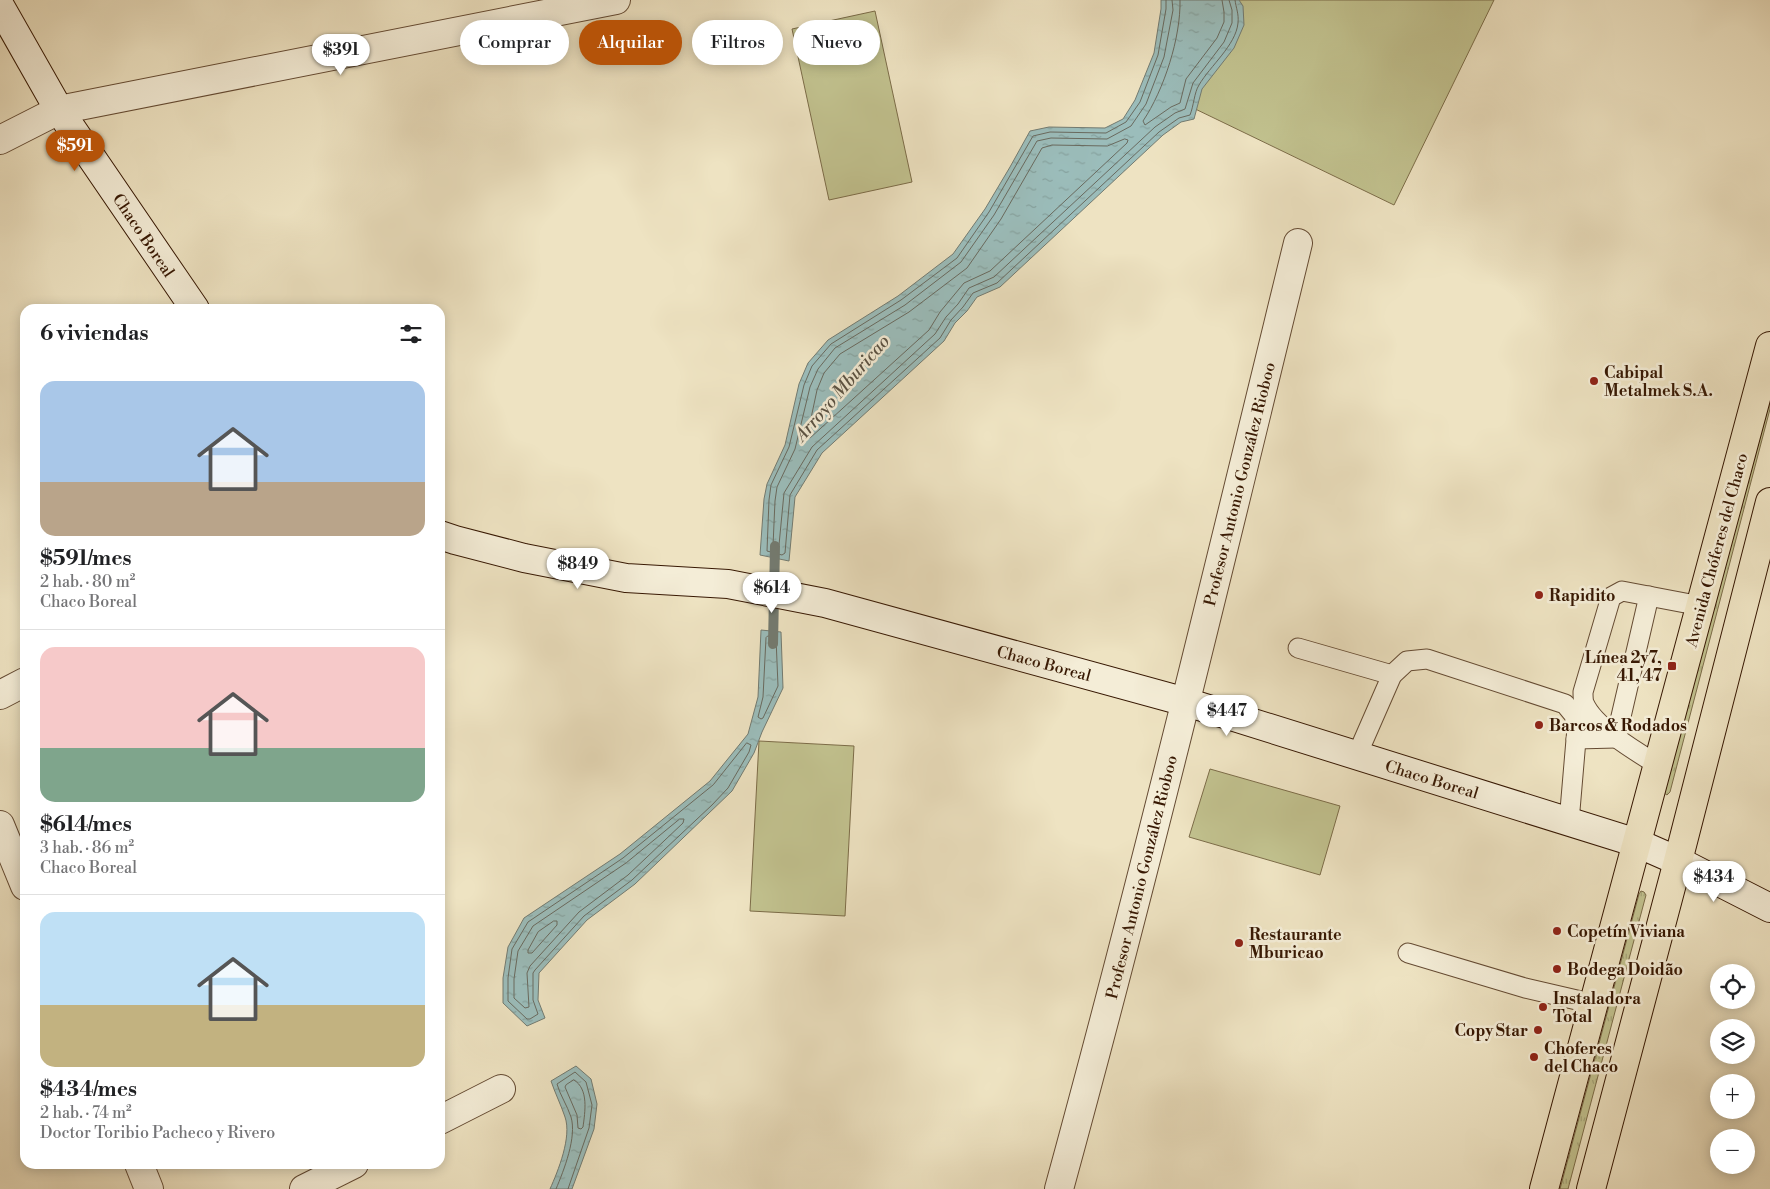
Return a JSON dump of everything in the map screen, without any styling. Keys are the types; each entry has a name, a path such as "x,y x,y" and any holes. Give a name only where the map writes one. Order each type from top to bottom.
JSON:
{"main road":[{"name":"Avenida Chóferes del Chaco","path":"1544,1189 1770,346"},
{"path":"1591,1189 1770,502"}],"street":[{"path":"0,140 59,110 616,0"},
{"name":"Chaco Boreal","path":"0,6 59,110 192,304"},
{"name":"Profesor Antonio González Rioboo","path":"1059,1189 1186,702 1298,244"},
{"name":"Chaco Boreal","path":"445,536 524,558 626,578 728,584 825,603 1186,702 1637,843 1678,861 1770,908"},
{"path":"0,695 20,685"},
{"path":"0,825 20,874"},
{"path":"445,1117 501,1089"},
{"path":"141,1169 149,1189"},
{"path":"304,1189 344,1169"}],"lane":[{"path":"1658,765 1616,738 1591,714 1584,703 1583,692 1611,597 1622,591 1701,606"},
{"path":"1616,738 1649,596"},
{"path":"1298,648 1392,675"},
{"path":"1357,755 1392,675 1407,661 1427,659 1565,704 1574,714 1577,728 1569,822"},
{"path":"1576,739 1616,738"},
{"path":"1408,953 1525,988 1594,1004"}],"green space":[{"path":"1238,0 1494,0 1394,205 1187,105"},
{"path":"875,11 877,20 834,20"},
{"path":"880,34 912,182 829,200 800,65 880,65"},
{"path":"1770,381 1770,409 1670,792 1667,795 1664,793"},
{"path":"759,741 854,746 845,916 750,911"},
{"path":"1210,769 1340,806 1320,875 1189,837"},
{"path":"1641,891 1646,895 1568,1189 1560,1189 1639,894"}],"water":[{"path":"1161,0 1239,0 1243,6 1244,25 1234,48 1202,89 1194,119 1181,122 1163,135 1000,287 977,297 955,323 944,341 822,453 795,497 789,561 760,555 764,499 767,484 785,445 799,384 808,363 828,340 898,296 953,254 985,209 1030,131 1049,127 1105,128 1123,119 1135,100 1154,53"},
{"path":"761,630 781,632 783,688 754,753 732,791 635,884 587,920 539,973 538,1000 545,1018 527,1026 503,1003 503,978 508,947 524,918 620,854 710,781 748,734 758,697"},
{"path":"576,1066 591,1079 597,1104 594,1129 572,1189 550,1189 563,1154 567,1134 565,1117 551,1081"}],"waterway":[{"name":"Arroyo Mburicao","path":"773,644 775,546"}],"place":[{"name":"Cabipal Metalmek S.A.","path":"1594,381"},
{"name":"Rapidito","path":"1539,595"},
{"name":"Línea 2y7, 41, 47","path":"1672,666"},
{"name":"Barcos & Rodados","path":"1539,725"},
{"name":"Copetín Viviana","path":"1557,931"},
{"name":"Restaurante Mburicao","path":"1239,943"},
{"name":"Bodega Doidão","path":"1557,969"},
{"name":"Instaladora Total","path":"1543,1007"},
{"name":"Copy Star","path":"1538,1030"},
{"name":"Choferes del Chaco","path":"1534,1057"}]}
